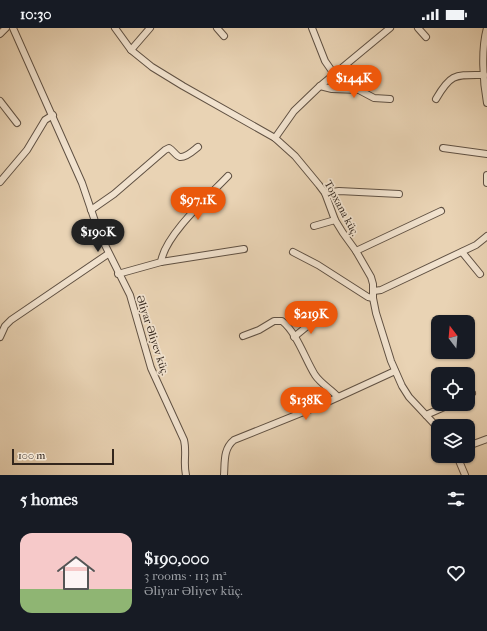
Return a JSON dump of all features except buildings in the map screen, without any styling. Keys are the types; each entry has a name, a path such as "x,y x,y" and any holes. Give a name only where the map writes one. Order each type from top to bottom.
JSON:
{"street":[{"path":"0,34 6,28"},
{"name":"Əliyar Əliyev küç.","path":"13,28 82,183 99,233 108,254 133,303 153,374 184,440 186,449 186,475"},
{"name":"Topxana küç.","path":"115,28 131,50 152,67 275,138 295,156 325,193 343,233 371,277 374,291 373,298 380,327 395,371 409,397 431,420"},
{"path":"131,50 150,28"},
{"path":"217,28 224,36"},
{"path":"312,28 325,61 334,74"},
{"path":"275,138 294,111 320,86 390,28"},
{"path":"418,28 426,37"},
{"path":"487,28 484,75 487,103"},
{"path":"436,100 444,85 455,77 463,75 484,75"},
{"path":"320,86 332,89 359,90 374,98 390,99"},
{"path":"0,101 17,123"},
{"path":"0,182 27,150 45,120 53,115"},
{"path":"91,210 114,194 169,148 182,157 198,147"},
{"path":"443,148 487,154"},
{"path":"487,175 487,182"},
{"path":"160,262 163,254 176,233 228,176"},
{"path":"325,193 339,191 399,194"},
{"path":"356,252 441,211"},
{"path":"314,226 336,220"},
{"path":"374,291 381,290 462,252 476,245 487,236"},
{"path":"118,274 160,262 244,249"},
{"path":"293,252 318,265 368,297 373,298"},
{"path":"462,252 480,274"},
{"path":"0,337 5,326 11,320 108,254"},
{"path":"294,337 316,319"},
{"path":"243,336 278,320 285,323 316,376 338,397"},
{"path":"224,475 226,449 234,440 338,397 395,371"},
{"path":"426,415 435,411"},
{"path":"475,443 487,439"},
{"path":"459,463 465,475"}]}
